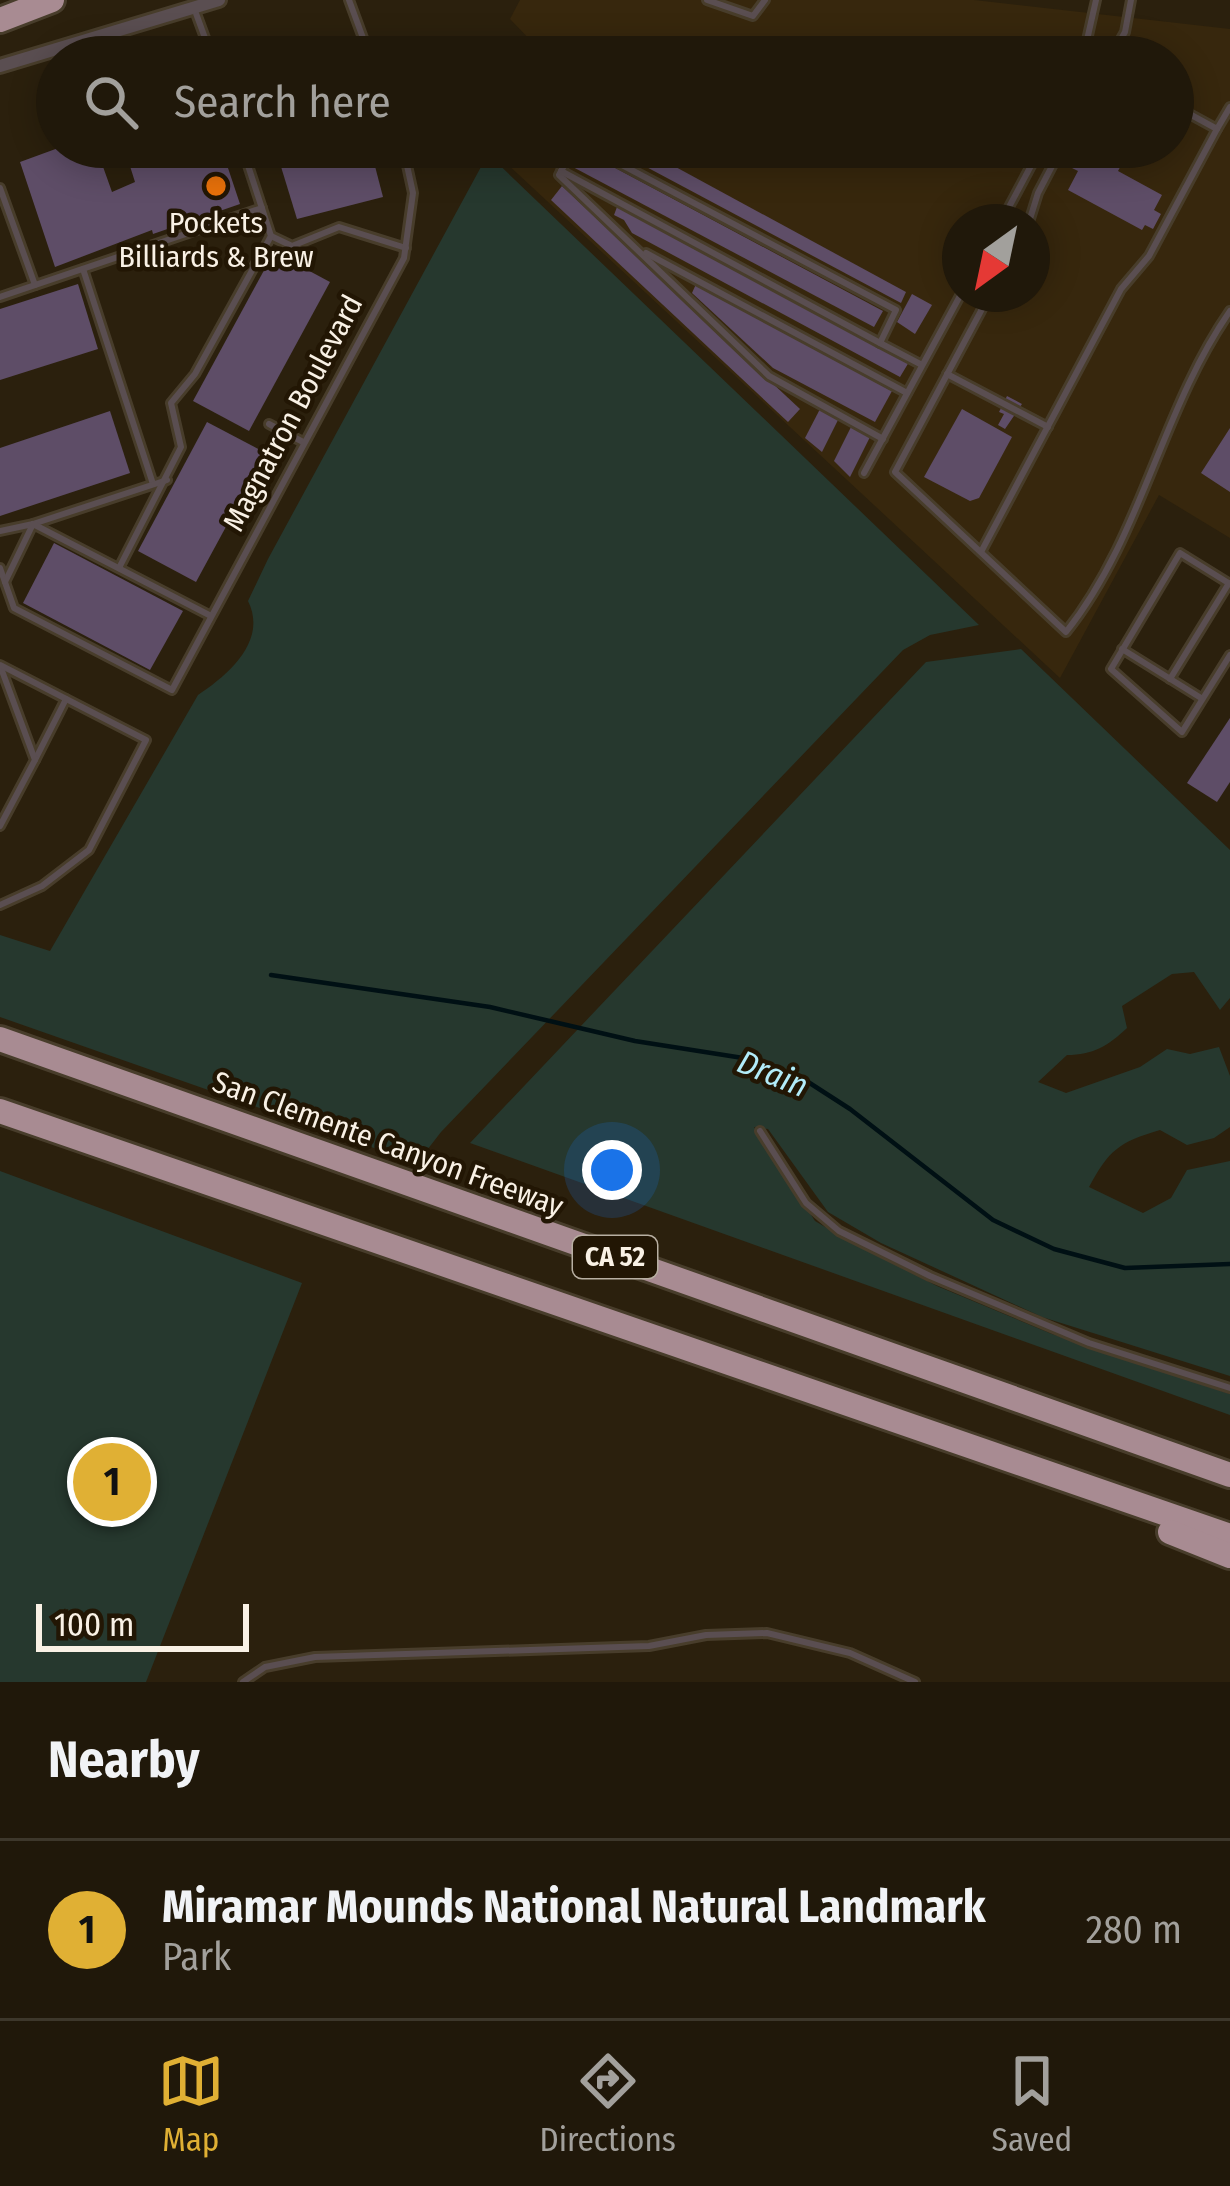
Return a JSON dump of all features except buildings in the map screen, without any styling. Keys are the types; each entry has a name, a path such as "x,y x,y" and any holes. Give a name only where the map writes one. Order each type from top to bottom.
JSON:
{"highway":[{"path":"0,20 52,0"},
{"name":"San Clemente Canyon Freeway","path":"0,1039 1230,1475"},
{"name":"CA 52","path":"0,1111 1230,1537"},
{"path":"998,1456 1230,1556"}],"street":[{"path":"100,36 219,0"},
{"path":"0,66 36,55"}],"lane":[{"path":"349,0 362,36"},
{"path":"707,0 753,16 765,0"},
{"path":"1091,36 1096,0"},
{"path":"1123,36 1131,0"},
{"path":"194,8 204,36"},
{"path":"981,552 1121,289 1149,256 1230,107"},
{"path":"1194,116 1217,129"},
{"path":"249,168 271,236 292,247 339,227 406,248"},
{"name":"Magnatron Boulevard","path":"5,582 14,608 172,690 406,248 413,193 408,168"},
{"path":"563,168 560,175 770,376 883,439"},
{"path":"628,168 896,310 880,343"},
{"path":"1011,204 1030,168"},
{"path":"1035,204 1052,168"},
{"path":"561,171 922,365"},
{"path":"0,188 35,285"},
{"path":"0,297 262,208"},
{"path":"119,568 182,447 172,404 195,374 271,236"},
{"path":"636,248 908,393"},
{"path":"83,268 153,484"},
{"path":"981,312 895,472 1066,632 1130,521 1175,410 1230,311"},
{"path":"864,473 951,312"},
{"path":"947,374 1048,428"},
{"path":"269,424 304,442"},
{"path":"0,531 167,480"},
{"path":"33,524 211,616"},
{"path":"5,582 33,524"},
{"path":"1170,679 1229,584 1180,553 1111,669 1182,732 1230,655"},
{"path":"0,568 5,582"},
{"path":"1122,649 1202,699"},
{"path":"0,665 35,760"},
{"path":"0,665 146,740 89,850 42,886 0,905"},
{"path":"1221,668 1230,674"},
{"path":"0,826 66,699"},
{"path":"0,805 14,800"},
{"path":"760,1131 806,1203 839,1231 930,1276 1071,1335 1230,1388"},
{"path":"243,1682 266,1667 315,1657 649,1646 706,1635 766,1633 850,1653 915,1682"}],"shaded area":[{"path":"520,0 974,0 1230,29 1230,538 1159,495 1060,678 512,168 1194,168 1194,36 526,36 510,19"}],"green space":[{"path":"480,168 503,168 979,625 930,635 903,650 441,1132 417,1163 0,1017 0,935 50,951 198,695 232,667 249,643 253,616 248,601"},
{"path":"1021,649 1230,850 1230,998 1220,1010 1194,972 1172,974 1122,1006 1127,1028 1113,1040 1092,1051 1067,1055 1038,1082 1066,1093 1140,1067 1167,1049 1190,1054 1219,1047 1230,1076 1230,1127 1214,1138 1187,1145 1160,1130 1134,1139 1109,1156 1089,1187 1143,1213 1171,1198 1187,1170 1230,1161 1230,1376 1042,1317 881,1243 828,1212 768,1129 754,1127 815,1221 937,1286 1052,1334 1230,1394 1230,1415 470,1143 926,662"},
{"path":"0,1171 302,1283 146,1682 0,1682"}],"waterway":[{"name":"Drain","path":"271,975 490,1007 635,1041 743,1058 805,1080 850,1109 993,1220 1054,1249 1125,1268 1230,1264"}],"place":[{"name":"Pockets Billiards & Brew","path":"216,186"},
{"name":"Miramar Mounds National Natural Landmark","path":"112,1482"}]}
